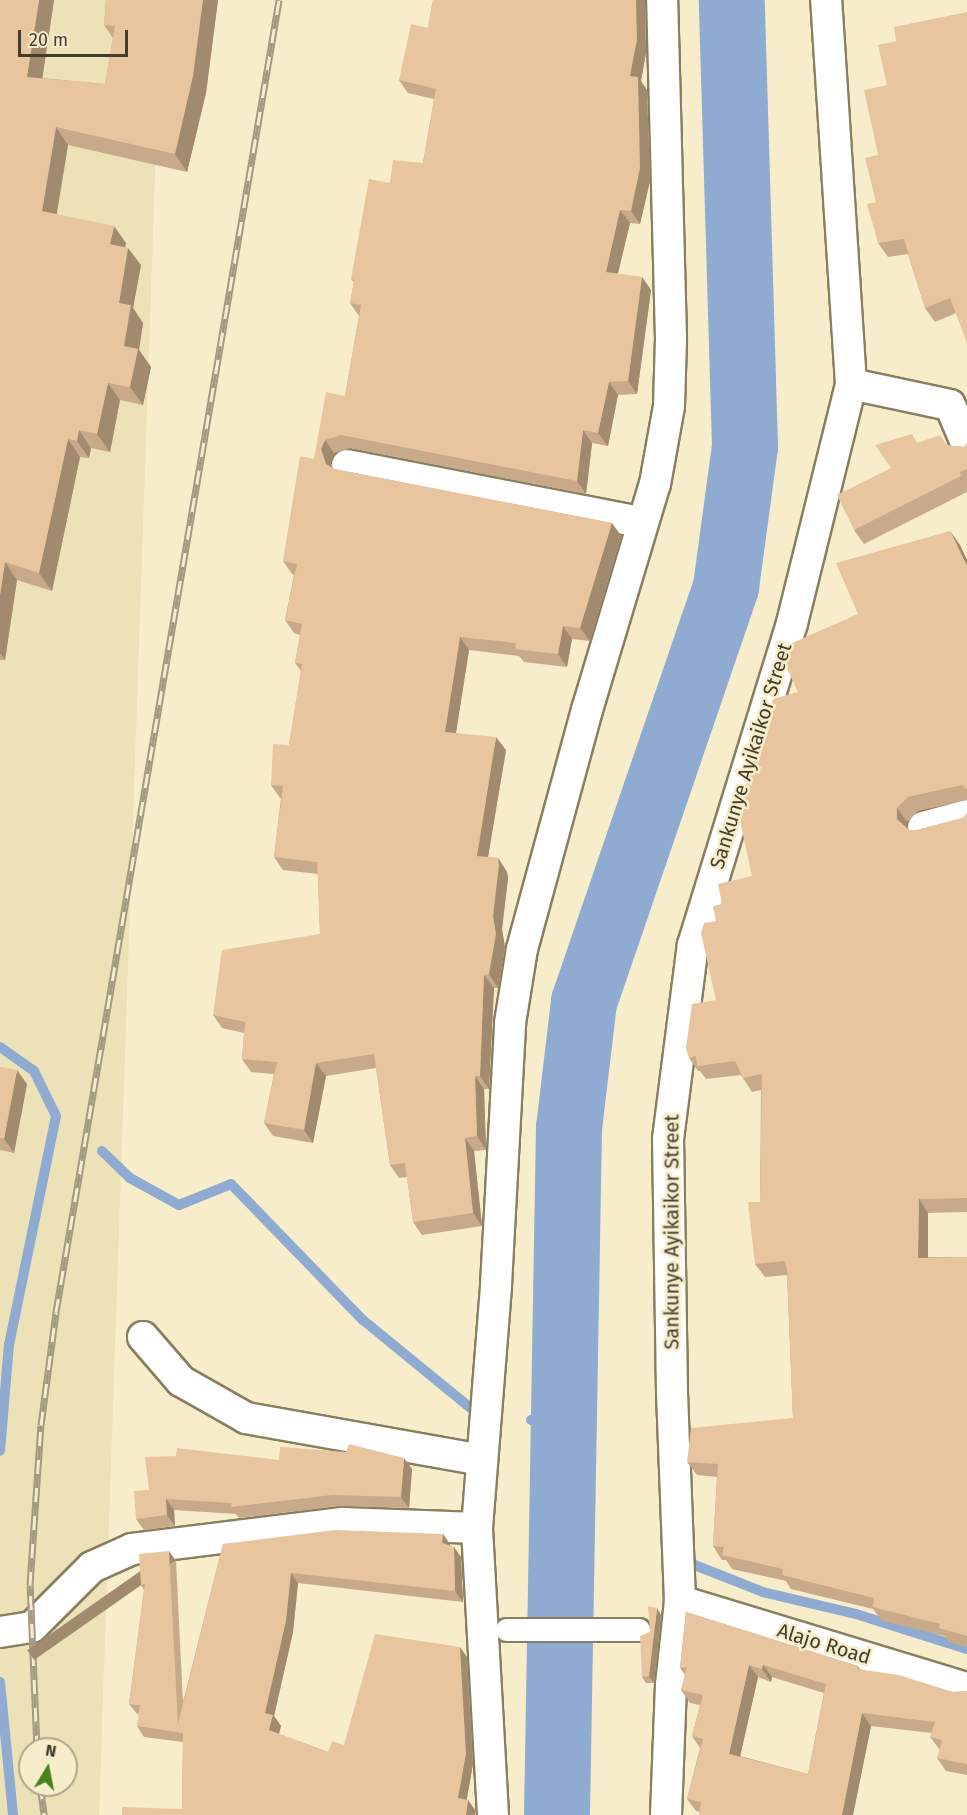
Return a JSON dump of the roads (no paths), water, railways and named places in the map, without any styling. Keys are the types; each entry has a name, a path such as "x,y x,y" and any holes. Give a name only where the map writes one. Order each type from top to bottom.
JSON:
{"street":[{"path":"493,1815 477,1528 510,1023 518,970 641,522 655,483 669,406 671,338 662,0"},
{"name":"Sankunye Ayikaikor Street","path":"666,1815 670,1685 680,1600 672,1392 668,1139 693,945 792,623 851,384 826,0"},
{"path":"851,384 950,405 967,445"},
{"path":"347,465 641,522"},
{"path":"923,827 967,815"},
{"path":"143,1337 181,1381 246,1419 482,1460"},
{"path":"0,1632 32,1627 92,1567 132,1549 342,1523 477,1528"},
{"name":"Alajo Road","path":"680,1600 967,1688"},
{"path":"507,1630 639,1630"}],"waterway":[{"path":"557,1815 569,1128 584,1002 726,587 745,447 732,0"},
{"path":"0,1047 34,1071 56,1116 9,1344 0,1451"},
{"path":"102,1151 130,1178 179,1205 231,1184 363,1320 478,1414"},
{"path":"531,1420 566,1424"},
{"path":"692,1564 763,1592 856,1614 967,1649"},
{"path":"0,1682 13,1815"}],"railway":[{"path":"36,1737 30,1585 41,1425 56,1312 279,0"},
{"path":"42,1797 44,1815"}]}
